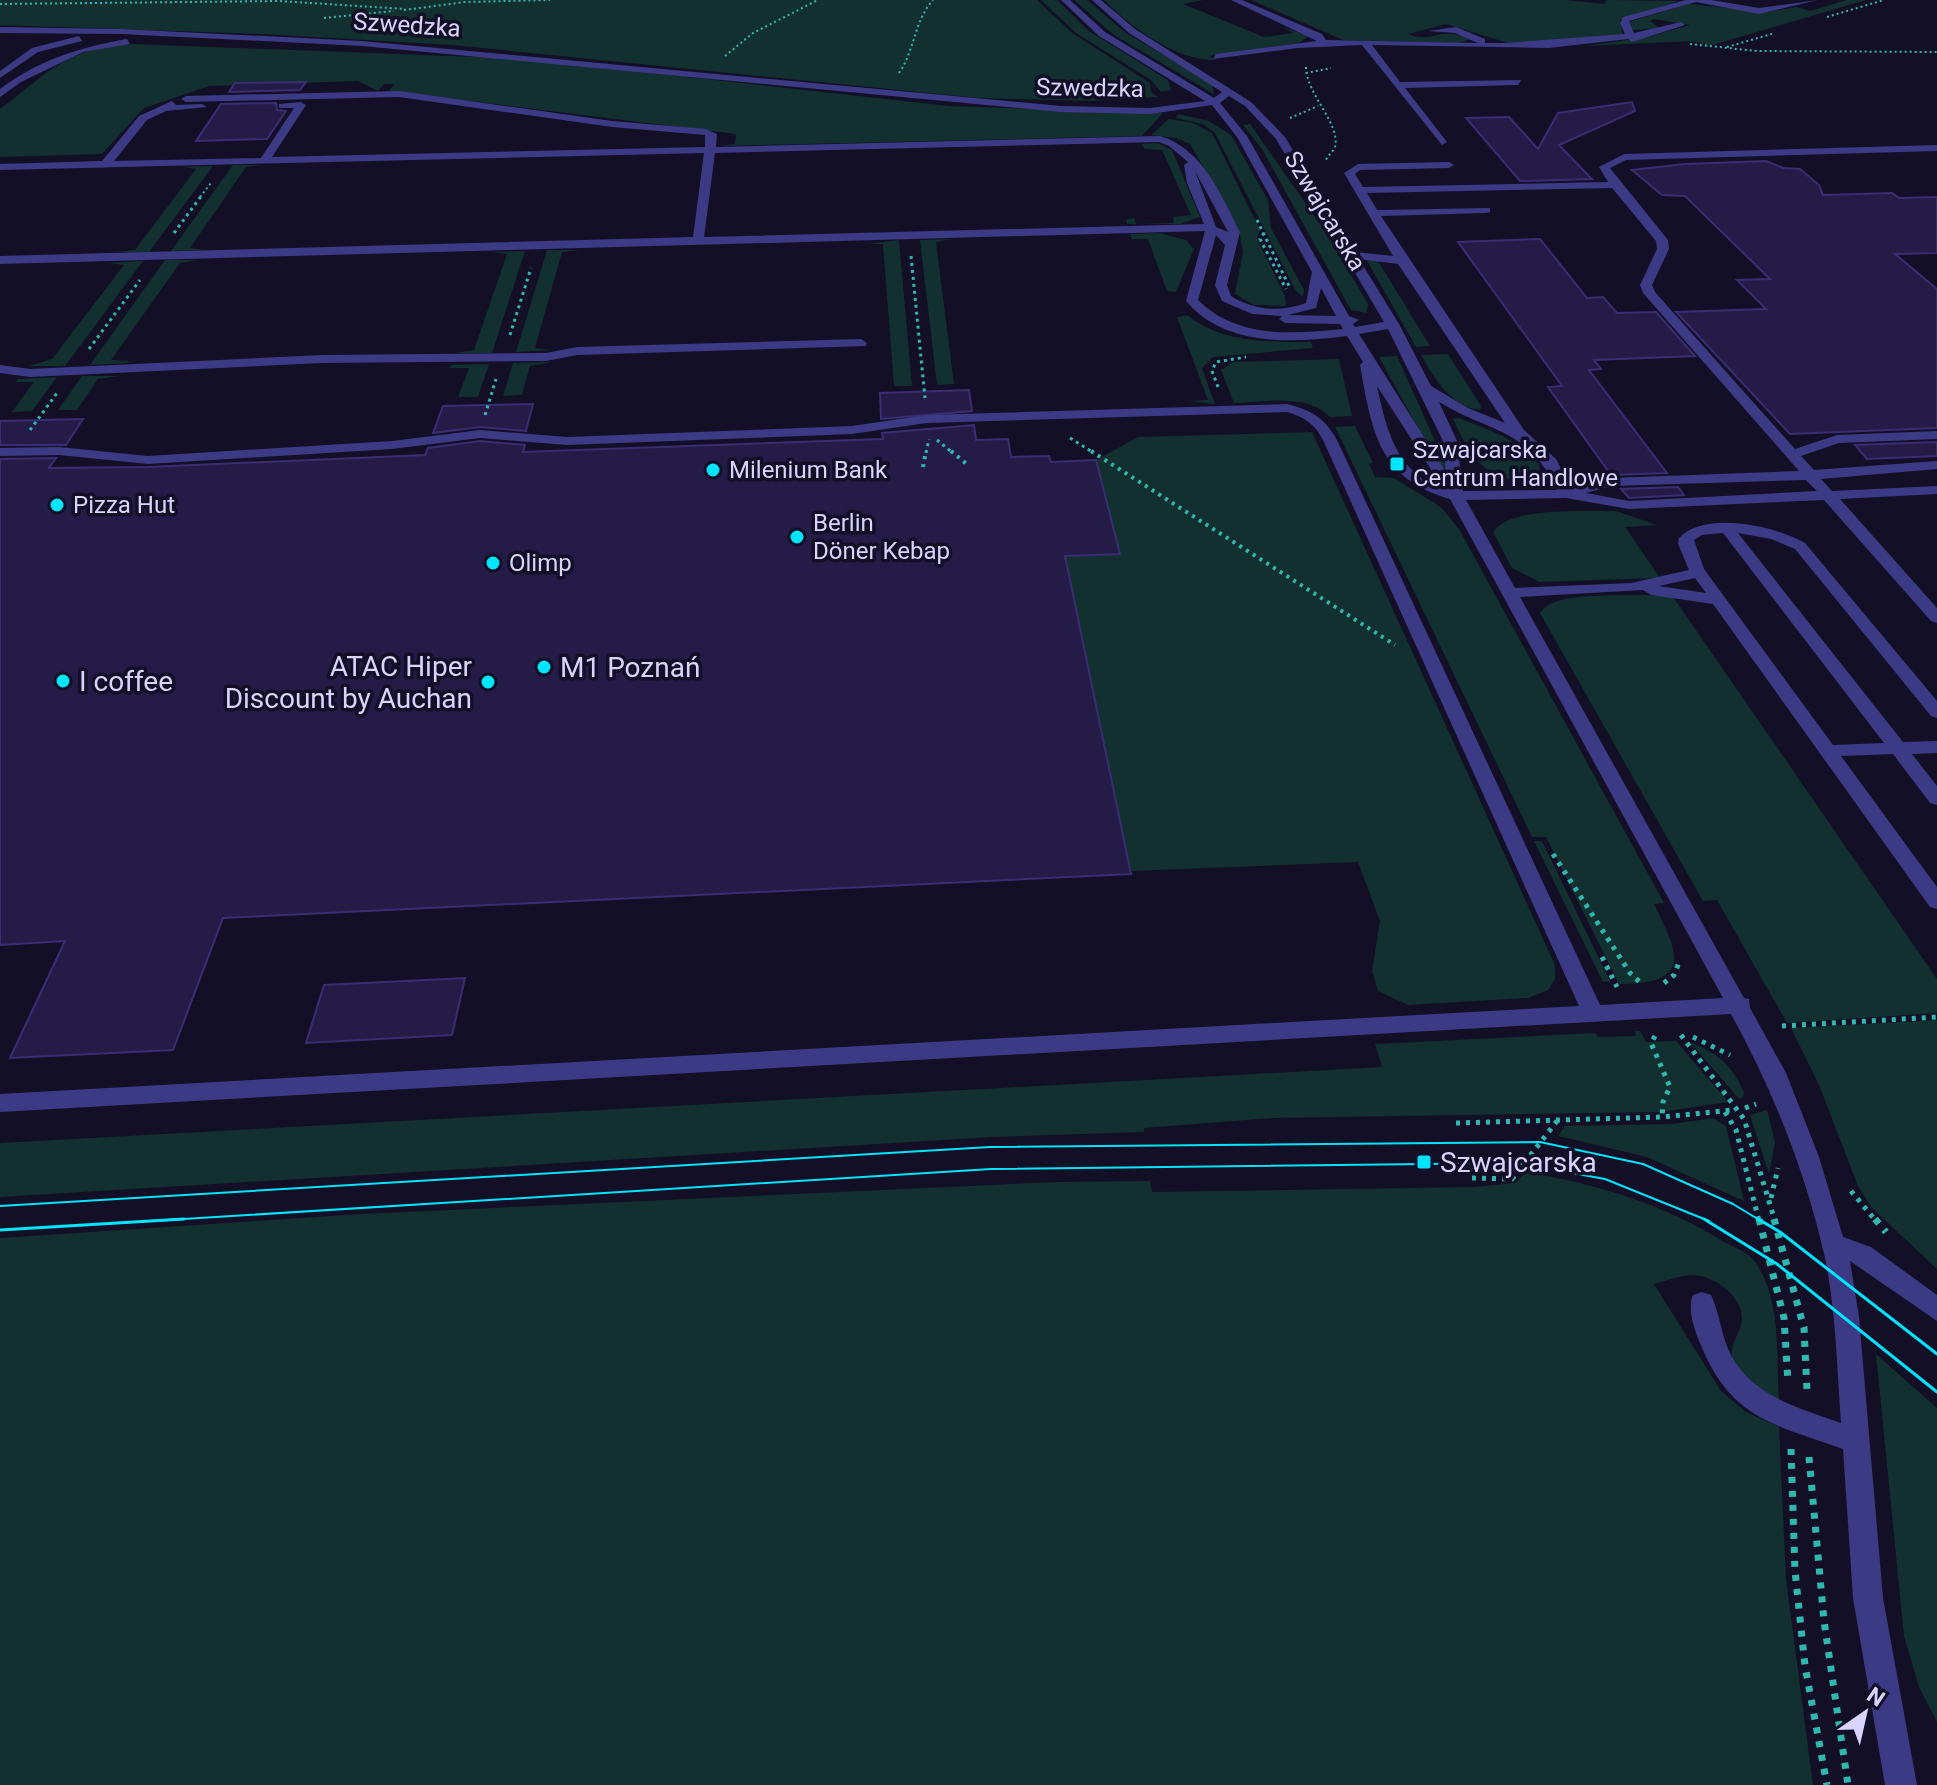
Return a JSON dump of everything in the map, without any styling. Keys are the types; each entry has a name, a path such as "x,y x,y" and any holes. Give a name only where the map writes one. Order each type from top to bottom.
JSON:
{"street":[{"name":"Szwajcarska","path":"1065,0 1102,34 1216,104 1253,153 1348,326 1456,496 1741,1005 1775,1073 1797,1128 1833,1244 1845,1309 1868,1598 1901,1785"},
{"name":"Szwajcarska","path":"1096,0 1132,31 1229,91 1266,121 1288,149 1393,324 1426,389 1450,441 1456,496"},
{"path":"1235,0 1319,36 1323,44"},
{"path":"1632,39 1624,23 1626,19 1695,0 1759,11 1814,0"},
{"path":"1216,57 1323,44 1571,46 1632,39 1681,25"},
{"name":"Szwedzka","path":"0,30 138,32 376,43 572,59 1027,107 1169,99 1216,104 1266,121"},
{"path":"25,30 52,42"},
{"path":"1432,31 1456,30 1484,45"},
{"path":"0,39 52,42 138,32"},
{"name":"Szwedzka","path":"70,40 572,59"},
{"path":"0,75 52,42"},
{"path":"0,94 47,57 52,42"},
{"path":"18,80 81,50 128,42"},
{"path":"1365,43 1442,142"},
{"path":"14,48 20,56 15,64"},
{"name":"Szwedzka","path":"1169,99 1174,78"},
{"path":"1398,85 1518,82"},
{"path":"341,83 366,86 365,95"},
{"path":"105,165 143,118 214,87 234,86"},
{"path":"1216,104 1229,91"},
{"path":"162,108 399,94 612,124 706,132 712,134 698,241"},
{"path":"186,99 304,100"},
{"path":"1169,99 1202,115"},
{"path":"264,161 304,100"},
{"path":"1214,118 1232,123"},
{"path":"0,167 1151,139 1177,143 1200,170 1234,232 1229,242 1222,292 1231,302 1290,320 1348,326"},
{"path":"1937,148 1624,157 1610,161 1604,167 1615,185 1662,240 1663,249 1646,285 1649,293 1937,618"},
{"path":"1189,160 1189,174 1211,237 1192,301 1211,320 1237,330 1271,334 1393,324"},
{"path":"1449,165 1358,167 1349,173 1402,261 1519,433 1551,462 1566,494"},
{"path":"1360,190 1615,185"},
{"path":"1375,213 1486,210"},
{"path":"0,260 1151,228 1209,228 1226,235 1229,242"},
{"path":"1151,228 1191,236 1205,250"},
{"path":"1351,255 1402,261"},
{"path":"1245,308 1283,313 1312,305 1318,271"},
{"path":"0,369 73,371 169,364 428,356 459,359 546,357 577,351 861,343"},
{"path":"1364,353 1377,419 1397,464 1408,478 1420,486 1456,496 1566,494 1629,505 1832,498 1937,490"},
{"path":"1426,389 1463,411 1519,433"},
{"path":"7,452 59,451 148,460 392,445 425,437 530,434 567,441 852,430 927,419 1228,409 1287,408 1307,412 1321,422 1593,1013"},
{"path":"1794,454 1837,439 1937,435"},
{"path":"1566,494 1610,482 1812,475 1937,465"},
{"path":"1937,712 1800,546 1761,529 1698,531 1687,538 1686,544 1699,572 1937,902"},
{"path":"1728,530 1937,799"},
{"path":"1631,588 1699,572"},
{"path":"1510,593 1631,588 1719,600"},
{"path":"1828,751 1937,747"},
{"path":"0,1103 1741,1005"},
{"path":"1833,1244 1862,1255 1937,1310"},
{"path":"1702,1303 1709,1342 1737,1390 1763,1407 1854,1440"}],"path":[{"path":"12,3 16,0"},
{"path":"314,18 465,2 550,0"},
{"path":"700,72 762,28 818,0"},
{"path":"883,93 910,60 919,16 933,0"},
{"path":"0,4 279,1 405,9"},
{"path":"1307,45 1305,73 1318,106 1336,132 1335,149 1324,160 1327,171"},
{"path":"1712,48 1937,52"},
{"path":"1283,119 1305,114 1318,106"},
{"path":"7,452 73,371 225,162"},
{"path":"1264,233 1260,239 1289,296"},
{"path":"909,235 927,419"},
{"path":"1228,409 1212,366 1222,359 1246,357"},
{"path":"1054,415 1059,431 1415,657 1433,661"},
{"path":"923,467 930,435 969,466"},
{"path":"1552,852 1630,973 1671,1009"},
{"path":"1614,988 1646,988 1674,975 1680,963 1680,947"},
{"path":"1782,1026 1937,1017"},
{"path":"1655,1035 1651,1043 1670,1087 1663,1102 1662,1117"},
{"path":"1692,1037 1733,1057"},
{"path":"1745,1108 1757,1104 1752,1092"},
{"path":"1456,1123 1662,1117 1733,1110"},
{"path":"1472,1178 1512,1179 1557,1120"}],"green space":[{"path":"0,0 1037,0 1072,33 1150,83 1151,92 1158,97 1090,101 978,98 452,45 262,34 0,25"},
{"path":"1041,0 1057,0 1089,31 1168,80 1171,90 1161,92 1151,80 1076,33"},
{"path":"1074,0 1087,0 1126,33 1212,84 1214,94 1114,35"},
{"path":"1104,0 1203,0 1183,4 1264,37 1293,33 1282,27 1309,36 1299,43 1209,56 1216,60 1201,59 1156,41"},
{"path":"1251,0 1565,0 1605,4 1606,0 1679,1 1620,20 1623,36 1508,43 1446,24 1408,34 1425,37 1451,34 1471,39 1458,43 1343,40"},
{"path":"1847,0 1866,0 1709,46 1694,41 1585,46 1648,37 1690,25 1654,19 1650,21 1660,28 1633,30 1629,22 1689,4 1767,12 1797,7 1810,11"},
{"path":"133,44 527,59 949,106 1163,113 1142,136 721,146 735,144 736,134 389,91 394,84 384,84 378,91 358,81 209,86 144,108 102,154 0,157 0,109 46,73 75,56 110,46"},
{"path":"1178,114 1209,121 1231,135 1268,200 1271,228 1304,290 1303,297 1296,291 1215,133 1203,124 1176,118"},
{"path":"1169,119 1193,123 1212,133 1260,230 1257,239 1285,296 1286,306 1254,305 1235,294 1243,252 1239,230 1190,144 1176,138 1151,135"},
{"path":"1250,124 1327,234 1368,304 1367,313 1351,310 1262,149 1243,125"},
{"path":"1158,143 1172,150 1200,217 1180,224 1136,224 1174,223 1173,217 1191,215 1162,150 1145,149 1141,144"},
{"path":"233,165 262,165 246,167 190,248 205,250 171,251"},
{"path":"213,166 149,252 117,252 135,250 196,169 184,167"},
{"path":"1134,218 1136,224 1127,224 1126,220"},
{"path":"1159,233 1186,240 1194,249 1176,292 1167,291 1148,239 1132,239 1130,234"},
{"path":"952,239 936,242 954,384 937,385 920,240"},
{"path":"899,240 912,386 894,386 883,244 867,244"},
{"path":"547,250 579,250 562,252 535,348 552,350 516,352"},
{"path":"525,251 492,353 455,353 474,350 507,254 492,252"},
{"path":"1366,259 1378,261 1430,346 1416,347"},
{"path":"165,260 198,260 180,263 111,360 129,361 127,363 90,365"},
{"path":"143,261 65,366 29,366 52,359 124,265 108,263"},
{"path":"1187,315 1230,336 1262,341 1311,342 1313,348 1213,357 1202,368 1215,404 1189,401 1208,400 1177,317"},
{"path":"1448,354 1481,406 1480,410 1452,397 1421,355"},
{"path":"1397,356 1446,470 1440,468 1379,357"},
{"path":"1339,359 1352,416 1330,417 1321,409 1297,402 1234,403 1221,370 1233,362"},
{"path":"513,363 549,363 530,366 522,395 503,396"},
{"path":"489,364 478,397 458,397 469,368 450,368 451,365"},
{"path":"82,376 119,376 98,379 77,410 58,410"},
{"path":"57,377 32,411 12,412 34,382 16,382 18,379"},
{"path":"1459,418 1522,447 1539,465 1540,475 1532,481 1516,481 1491,472 1466,444 1453,419"},
{"path":"1355,426 1373,463 1369,464 1375,477 1394,478 1441,507 1459,529 1664,903 1654,904 1669,938 1674,963 1669,972 1659,979 1619,984 1546,837 1532,837 1335,427"},
{"path":"1312,432 1555,965 1555,979 1548,990 1528,998 1408,1005 1378,991 1372,971 1380,921 1358,862 1131,871 1065,556 1120,554 1096,460 1138,437"},
{"path":"1616,511 1657,525 1625,527 1660,578 1540,582 1512,568 1493,532 1502,524 1531,514"},
{"path":"1673,597 1937,979 1937,1013 1787,1023 1717,900 1703,901 1540,613 1547,606 1571,598"},
{"path":"1534,841 1542,841 1610,981 1603,982"},
{"path":"1937,1020 1937,1269 1871,1207 1858,1186 1819,1085 1791,1028"},
{"path":"1635,1031 1640,1031 1646,1042 1676,1041 1728,1102 1661,1112 1272,1118 1144,1128 1144,1132 993,1137 0,1197 0,1143 1382,1067 1375,1044 1595,1033 1598,1037 1636,1036"},
{"path":"1690,1042 1709,1051 1729,1067 1744,1092 1743,1097 1739,1099"},
{"path":"1767,1110 1775,1142 1769,1174 1750,1115"},
{"path":"1713,1118 1726,1126 1744,1201 1647,1157 1558,1136 1565,1126 1672,1124"},
{"path":"1526,1172 1604,1189 1679,1217 1747,1254 1764,1278 1774,1312 1779,1400 1752,1384 1736,1367 1732,1351 1742,1315 1734,1297 1727,1290 1709,1279 1690,1275 1654,1284 1721,1391 1746,1412 1779,1427 1786,1579 1813,1785 0,1785 0,1238 361,1214 1056,1182 1150,1181 1152,1192 1474,1187 1515,1183"},
{"path":"1876,1354 1937,1408 1937,1722 1919,1687 1904,1636"}],"building":[{"path":"306,82 300,90 229,92 235,83"},
{"path":"1632,102 1635,111 1559,145 1592,179 1520,181 1466,118 1509,117 1538,149 1558,113"},
{"path":"276,103 277,110 286,111 267,139 196,141 221,104"},
{"path":"1766,161 1783,168 1800,169 1819,185 1823,195 1892,193 1899,198 1937,197 1937,253 1895,254 1937,289 1937,428 1790,434 1676,312 1766,309 1737,280 1770,279 1685,196 1662,195 1632,170 1685,164"},
{"path":"1540,239 1587,298 1603,297 1617,313 1656,312 1695,356 1594,360 1601,369 1589,370 1667,473 1611,475 1548,387 1562,386 1458,242"},
{"path":"969,390 972,411 881,419 880,393"},
{"path":"533,404 526,431 480,427 433,433 443,406"},
{"path":"83,419 66,445 0,445 0,421"},
{"name":"M1 Poznań","path":"974,425 976,440 1008,439 1011,457 1049,456 1051,462 1096,460 1120,554 1065,556 1131,874 223,918 173,1050 10,1058 65,941 0,945 0,459 56,458 49,468 148,467 425,455 428,448 480,441 525,445 523,452 883,439 882,433"},
{"path":"1937,442 1937,456 1867,459 1855,445"},
{"path":"1678,487 1684,495 1629,498 1621,489"},
{"path":"465,978 452,1035 306,1043 324,985"}],"tram line":[{"path":"0,1206 990,1147 1540,1142 1643,1164 1733,1204 1761,1221"},
{"path":"164,1220 991,1169 1517,1163 1605,1179 1709,1221"},
{"path":"164,1220 184,1219"},
{"path":"1704,1219 1777,1264 1937,1392"},
{"path":"1758,1219 1780,1232 1937,1354"},
{"path":"0,1230 164,1220"},
{"path":"151,1221 164,1220"}],"place":[{"name":"Szwajcarska Centrum Handlowe","path":"1397,464"},
{"name":"Milenium Bank","path":"713,470"},
{"name":"Pizza Hut","path":"57,505"},
{"name":"Berlin Döner Kebap","path":"797,537"},
{"name":"Olimp","path":"493,563"},
{"name":"M1 Poznań","path":"544,667"},
{"name":"I coffee","path":"63,681"},
{"name":"ATAC Hiper Discount by Auchan","path":"488,682"},
{"name":"Szwajcarska","path":"1424,1162"}]}
